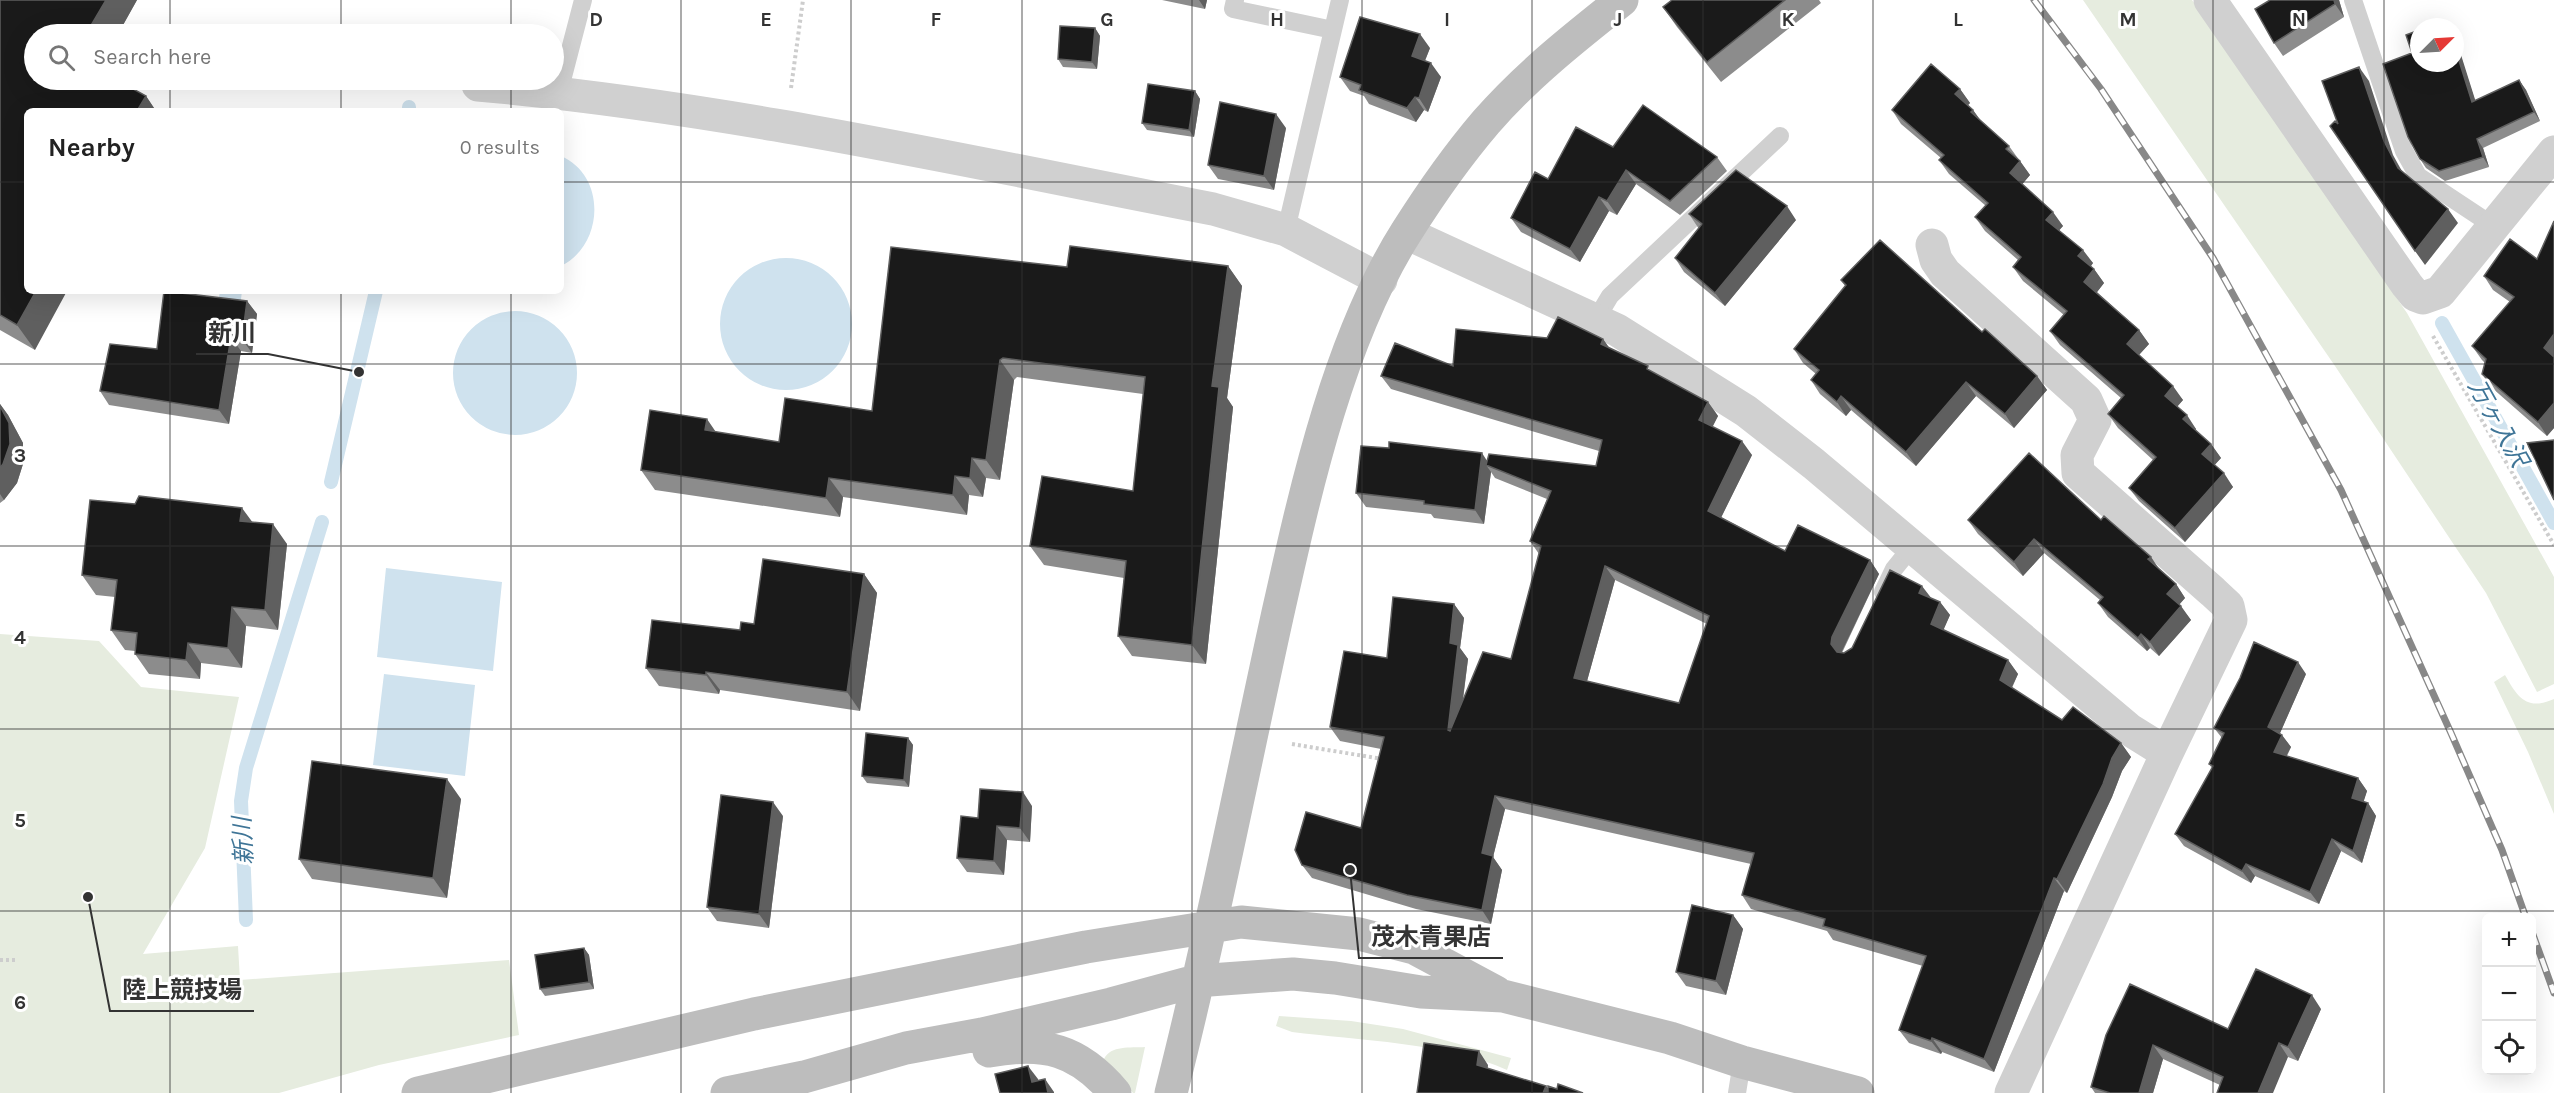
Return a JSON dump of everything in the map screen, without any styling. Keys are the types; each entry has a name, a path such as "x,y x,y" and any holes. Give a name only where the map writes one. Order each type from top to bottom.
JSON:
{"street":[{"path":"1171,1093 1310,473 1353,343 1381,280 1406,233 1456,159 1486,121 1527,79 1622,0"},
{"path":"2210,0 2415,295 2423,298 2440,292 2554,152"},
{"path":"536,90 702,111 1213,209 1286,230 1381,280"},
{"path":"1406,233 1617,330 1746,411 1814,464 2130,730 2167,753"},
{"path":"1932,245 1936,260 1945,273 2086,400 2095,420 2077,455 2078,473 2228,606 2231,620 2167,753 2011,1093"},
{"path":"418,1093 754,1014 1086,947 1241,922 1359,934 1414,948 1503,996"},
{"path":"727,1093 804,1077 906,1048 1025,1024 1196,981 1293,974 1335,978 1421,992 1503,996 1670,1038 1739,1078 1858,1093"},
{"path":"804,1077 912,1066 1032,1045 1050,1048 1086,1064 1115,1093"}],"lane":[{"path":"564,73 583,0"},
{"path":"1235,0 1233,9 1333,30"},
{"path":"1286,230 1340,0"},
{"path":"2353,0 2404,151 2418,176 2495,227"},
{"path":"1594,321 1610,296 1780,136"},
{"path":"1875,608 1894,569 1911,548"}],"path":[{"path":"793,75 803,0"},
{"path":"2423,298 2427,325 2554,545"},
{"path":"1292,744 1394,760"},
{"path":"0,960 17,960"}],"shaded area":[{"path":"2083,0 2192,0 2195,4 2407,313 2554,577 2554,684 2537,692 2486,593 2335,366"},
{"path":"0,634 99,641 141,687 239,697 205,848 143,954 238,946 240,980 509,960 519,1035 379,1065 279,1093 0,1093"},
{"path":"2505,675 2519,696 2530,703 2537,704 2554,699 2554,814 2528,752 2494,682"},
{"path":"1279,1016 1351,1021 1403,1029 1511,1058 1507,1070 1484,1061 1431,1048 1292,1032 1276,1026"},
{"path":"1145,1047 1135,1093 1133,1093 1104,1059 1116,1049"}],"water":[{"path":"564,158 576,166 586,179 593,194 592,227 586,243 575,256 564,264"},
{"path":"786,258 811,263 833,277 847,299 852,324 847,349 833,371 811,385 786,390 761,385 739,371 725,349 720,324 725,299 739,277 761,263"},
{"path":"220,294 242,294 240,307 218,304"},
{"path":"515,311 539,316 559,329 572,349 577,373 572,397 559,417 539,430 515,435 491,430 471,417 458,397 453,373 458,349 471,329 491,316"},
{"path":"386,568 502,582 493,671 377,657"},
{"path":"384,674 475,685 465,776 373,765"}],"building":[{"path":"0,0 106,0 92,24 24,24 24,90 135,90 146,96 139,108 24,108 24,294 34,294 17,325 0,315"},
{"path":"1672,0 1785,0 1707,62 1663,7"},
{"path":"2270,0 2334,0 2335,4 2274,43 2255,9"},
{"path":"1360,17 1420,34 1412,56 1431,63 1419,98 1415,97 1407,108 1359,90 1361,85 1340,77"},
{"path":"1060,26 1095,28 1092,62 1058,59"},
{"path":"2410,33 2410,47 2406,35"},
{"path":"2410,54 2410,72 2463,72 2472,102 2519,80 2534,112 2477,139 2483,157 2439,171 2420,159 2408,137 2383,64"},
{"path":"1931,64 1960,89 1955,94 1973,110 1971,112 2009,146 2006,149 2020,161 2010,173 2053,212 2046,220 2083,250 2078,256 2094,269 2084,282 2139,330 2127,344 2173,386 2165,396 2187,415 2183,419 2211,444 2202,454 2224,473 2175,528 2129,488 2156,457 2108,414 2124,395 2050,331 2067,311 2013,267 2021,257 1975,217 1988,203 1939,160 1944,155 1892,110"},
{"path":"2359,67 2384,141 2398,168 2448,209 2415,251 2330,126 2335,121 2338,124 2322,81"},
{"path":"1148,84 1195,91 1189,130 1142,123"},
{"path":"1220,102 1276,114 1264,176 1208,165"},
{"path":"1643,105 1717,157 1670,201 1626,170 1607,201 1599,197 1570,249 1511,218 1535,172 1548,179 1576,127 1613,147"},
{"path":"1736,170 1787,206 1715,293 1675,258 1702,224 1689,214"},
{"path":"2554,221 2554,334 2544,348 2554,357 2554,403 2538,422 2482,374 2486,359 2472,346 2514,297 2484,276 2510,239 2537,259"},
{"path":"1880,240 1982,332 1985,329 2037,376 2005,414 1966,382 1906,452 1841,396 1837,402 1811,380 1819,370 1794,349 1846,285 1841,280"},
{"path":"1070,246 1228,266 1212,386 1219,387 1192,645 1118,636 1126,561 1030,546 1042,476 1133,491 1145,377 1003,358 1000,360 986,460 972,458 970,478 955,476 953,495 829,478 826,498 641,470 650,410 707,419 705,430 779,442 785,398 872,411 891,247 1067,267"},
{"path":"164,294 189,294 247,301 242,339 231,337 219,410 100,391 110,344 157,349"},
{"path":"1558,317 1603,339 1601,344 1648,366 1647,369 1708,402 1699,420 1742,441 1708,511 1785,551 1798,525 1870,560 1832,637 1831,644 1837,652 1844,653 1852,648 1890,570 1922,586 1919,593 1940,602 1931,624 2008,660 2000,680 2062,720 2073,707 2121,743 2057,879 2054,878 1984,1059 1932,1038 1931,1041 1899,1030 1926,956 1823,926 1825,919 1742,895 1754,853 1495,796 1482,853 1493,856 1482,910 1407,895 1302,865 1295,850 1306,812 1361,828 1384,737 1330,727 1344,651 1387,658 1393,597 1454,604 1450,643 1458,645 1448,730 1450,731 1483,652 1511,659 1541,546 1530,541 1551,491 1486,465 1489,454 1596,466 1602,440 1381,376 1395,343 1453,366 1456,329 1547,338","holes":["1605,566 1709,616 1679,703 1574,678"]},
{"path":"0,406 9,423 10,444 0,468"},
{"path":"2554,440 2554,500 2527,443"},
{"path":"1389,442 1482,453 1475,510 1356,493 1361,446 1389,448"},
{"path":"2029,453 2101,520 2104,516 2151,557 2148,559 2176,584 2167,594 2181,606 2150,642 2141,634 2138,638 2098,603 2103,597 2034,539 2014,562 1968,520"},
{"path":"139,496 242,508 240,521 273,524 265,610 232,607 228,648 188,643 186,660 135,654 137,633 111,630 117,580 82,575 90,500 135,504"},
{"path":"763,559 864,574 847,692 706,672 706,675 646,668 652,620 740,630 741,622 754,624"},
{"path":"2254,642 2298,662 2268,727 2282,735 2274,752 2358,778 2352,798 2368,803 2353,851 2332,839 2310,892 2246,864 2242,871 2175,834 2213,766 2209,764 2224,733 2214,728 2240,678"},
{"path":"866,733 908,738 904,780 862,776"},
{"path":"312,761 447,779 433,878 299,859"},
{"path":"980,789 1023,792 1020,828 997,826 994,861 957,858 961,816 978,818"},
{"path":"721,795 773,802 759,914 707,907"},
{"path":"1692,905 1733,915 1716,981 1676,972"},
{"path":"584,948 589,982 540,989 535,955"},
{"path":"2256,969 2312,995 2288,1047 2279,1043 2258,1093 2217,1093 2223,1077 2153,1045 2139,1093 2110,1093 2091,1087 2106,1035 2130,984 2228,1029"},
{"path":"1424,1043 1479,1051 1477,1065 1546,1086 1543,1093 1417,1093"},
{"path":"1028,1066 1032,1082 1045,1079 1048,1093 1000,1093 995,1074"},
{"path":"1558,1084 1583,1093 1548,1093 1548,1086 1557,1089"}],"waterway":[{"name":"新川","path":"331,482 375,294"},
{"name":"万ヶ入沢","path":"2442,323 2554,523"},
{"name":"新川","path":"246,920 241,801 246,768 322,522"}],"railway":[{"path":"2034,0 2101,89 2213,258 2341,490 2502,850 2524,913"},
{"path":"2536,943 2554,993"}],"place":[{"name":"新川","path":"359,372"},
{"name":"茂木青果店","path":"1350,870"},
{"name":"陸上競技場","path":"88,897"}]}
